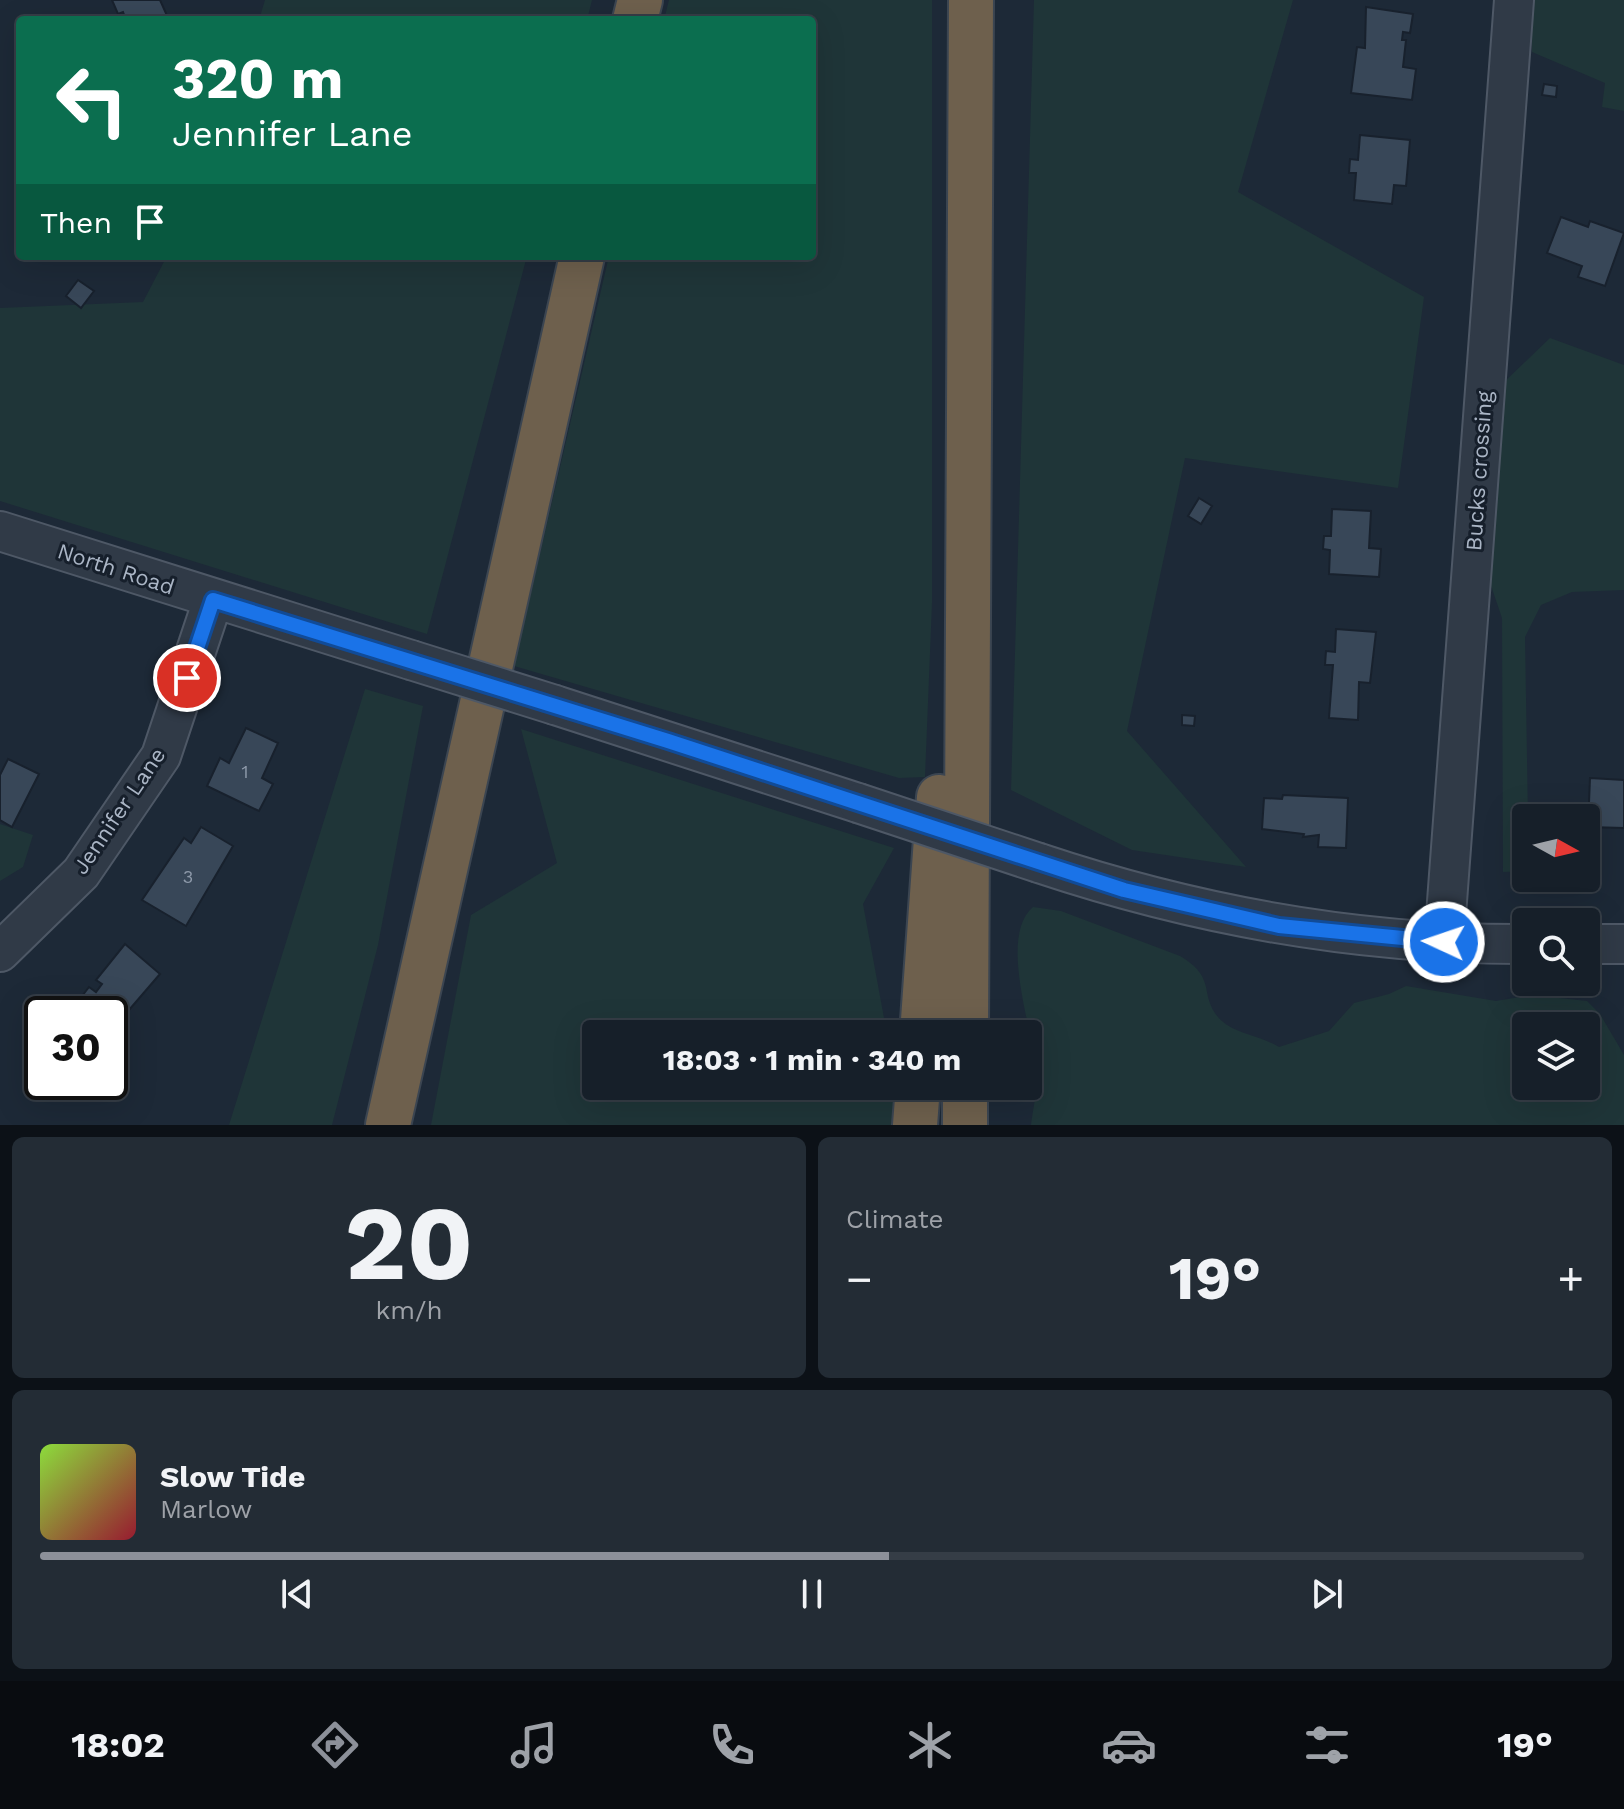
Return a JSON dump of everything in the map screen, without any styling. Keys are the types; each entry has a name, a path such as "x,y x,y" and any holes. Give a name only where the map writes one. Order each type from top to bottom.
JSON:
{"highway":[{"path":"966,1020 971,0"},
{"path":"388,1125 581,260"},
{"path":"923,1020 934,893 945,660 968,531"},
{"path":"915,1125 917,1100"},
{"path":"965,1100 965,1125"}],"street":[{"name":"Bucks crossing","path":"1444,942 1514,0"},
{"name":"North Road","path":"0,531 1165,901 1268,924 1333,934 1512,944"},
{"name":"Jennifer Lane","path":"0,952 81,873 161,756 213,600"},
{"path":"1600,944 1624,944"}],"green space":[{"path":"265,0 592,0 588,16 260,16"},
{"path":"669,0 932,0 932,603 925,777 899,778 514,666 608,260 816,260 816,16 665,16"},
{"path":"1034,0 1293,0 1238,192 1424,297 1398,488 1185,458 1127,731 1246,867 1132,850 1011,790"},
{"path":"1532,0 1624,0 1624,111 1602,107 1605,83 1532,52"},
{"path":"165,260 526,260 427,634 0,501 0,308 143,302"},
{"path":"1550,338 1624,365 1624,590 1572,592 1541,605 1525,637 1528,804 1512,804 1512,872 1503,872 1502,618 1485,568 1500,386"},
{"path":"365,689 423,706 378,945 332,1125 229,1125"},
{"path":"521,729 894,848 863,904 884,1020 582,1020 582,1100 896,1100 894,1125 431,1125 471,915 557,863"},
{"path":"0,824 33,835 23,867 0,881"},
{"path":"1033,907 1061,911 1180,956 1199,971 1212,1008 1224,1023 1279,1047 1329,1031 1354,1003 1406,986 1496,1001 1541,996 1587,1001 1598,1012 1512,1012 1512,1100 1600,1100 1600,1014 1624,1055 1624,1125 1031,1125 1035,1100 1042,1100 1042,1020 1027,1020 1018,963 1018,941 1023,921"}],"building":[{"path":"112,0 160,0 167,16 124,16 123,12 118,14"},
{"path":"1366,7 1413,14 1410,33 1403,32 1402,40 1406,40 1403,67 1416,69 1412,100 1351,93 1357,47 1365,48"},
{"path":"1544,84 1557,86 1556,97 1542,95"},
{"path":"1360,135 1410,140 1406,186 1394,185 1392,204 1354,200 1356,173 1349,173 1350,159 1358,160"},
{"path":"1561,217 1588,227 1590,221 1624,233 1605,286 1578,277 1582,266 1547,253"},
{"path":"78,280 94,291 81,308 66,296"},
{"path":"1199,498 1212,506 1201,524 1188,516"},
{"path":"1332,509 1371,511 1369,548 1381,549 1379,577 1329,574 1330,550 1323,549 1324,536 1331,536"},
{"path":"1336,629 1376,632 1370,683 1359,682 1358,720 1329,718 1333,665 1325,665 1326,651 1335,652"},
{"path":"1182,715 1195,716 1194,726 1182,725"},
{"path":"246,728 278,743 262,778 273,784 259,811 207,786 220,758 229,763"},
{"path":"8,759 39,774 12,827 0,820 0,775"},
{"path":"1590,778 1624,780 1624,828 1600,827 1600,804 1589,804"},
{"path":"1283,795 1348,798 1346,848 1318,847 1319,835 1303,837 1304,834 1262,829 1264,798 1282,799"},
{"path":"201,827 233,846 186,926 142,900 184,838 191,843"},
{"path":"125,944 160,974 128,1011 128,996 82,996 89,987 96,992 102,984 96,980"}],"route":[{"path":"187,678 213,600 668,741 1124,890 1212,913 1279,926 1380,939 1444,942"}]}
